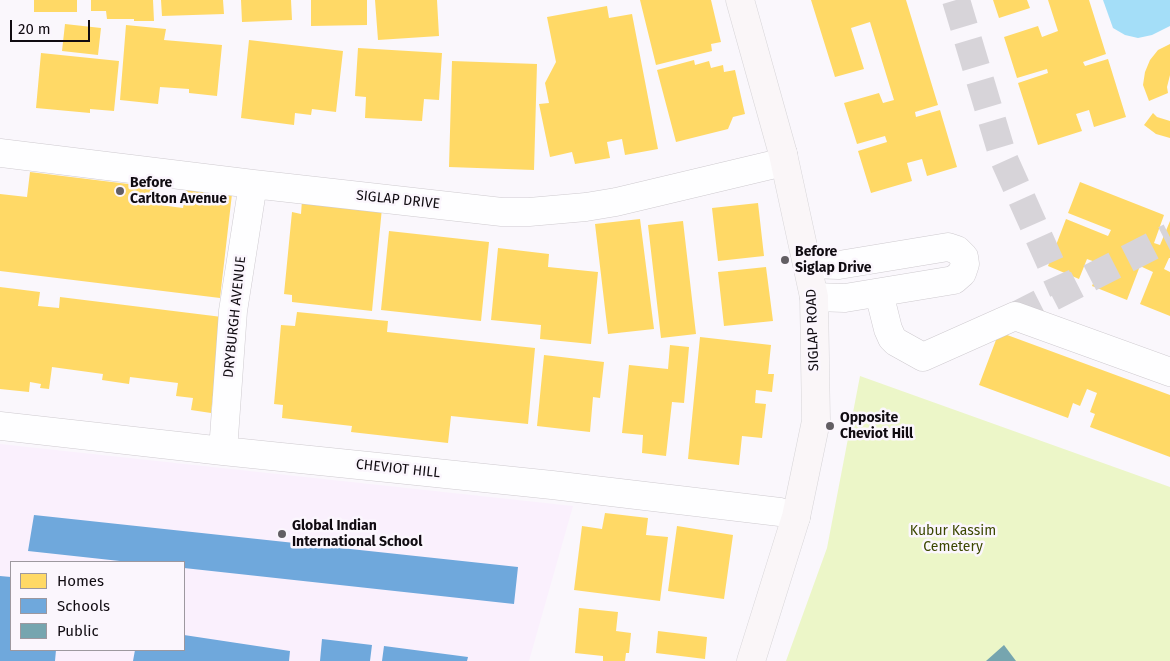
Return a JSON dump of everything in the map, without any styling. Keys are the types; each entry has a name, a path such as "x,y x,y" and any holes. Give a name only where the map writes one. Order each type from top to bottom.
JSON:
{"main road":[{"name":"SIGLAP ROAD","path":"740,0 783,154 814,297 816,421 796,516 751,661"}],"street":[{"name":"SIGLAP DRIVE","path":"0,153 502,212 556,211 616,202 784,162 783,154"},
{"name":"DRYBURGH AVENUE","path":"223,451 233,311 253,184"},
{"path":"808,264 839,265 948,247 957,250 964,257 965,264 962,272 954,280 845,298 814,297"},
{"path":"879,293 892,338 923,357 1015,316 1170,372"},
{"name":"CHEVIOT HILL","path":"0,426 552,485 780,512 796,516"}],"shaded area":[{"name":"Global Indian International School","path":"0,444 573,506 529,661 0,661"}],"green space":[{"name":"Kubur Kassim Cemetery","path":"860,376 1170,487 1170,661 786,661 827,548"}],"water":[{"path":"1103,0 1170,0 1170,26 1152,35 1138,38 1125,35 1113,28"}],"building: Homes":[{"path":"34,0 77,0 77,12 34,12"},
{"path":"91,0 153,0 154,21 107,19 106,11 91,11"},
{"path":"161,0 223,0 224,14 162,16"},
{"path":"241,0 291,0 292,20 242,22"},
{"path":"311,0 367,0 367,25 311,26"},
{"path":"375,0 437,0 439,36 378,40"},
{"path":"640,0 711,0 721,42 711,44 712,51 656,65"},
{"path":"811,0 906,0 938,105 915,112 916,117 940,110 957,167 927,176 922,159 907,163 912,181 871,193 858,151 887,142 885,136 857,144 844,103 879,93 883,103 894,100 870,22 851,28 864,69 835,77"},
{"path":"993,0 1027,0 1030,8 999,18"},
{"path":"1048,0 1089,0 1106,54 1083,62 1085,66 1108,59 1126,117 1094,127 1089,110 1076,114 1082,131 1038,145 1018,83 1048,73 1047,69 1017,78 1004,37 1038,26 1042,37 1058,31"},
{"path":"607,6 609,18 632,14 658,149 625,155 622,139 607,142 610,158 575,164 572,152 550,157 539,104 549,103 545,83 556,62 547,17"},
{"path":"65,24 101,28 98,55 62,51"},
{"path":"126,25 166,29 164,40 222,45 217,96 189,93 189,89 160,87 158,104 120,100"},
{"path":"249,40 343,51 336,112 312,109 311,115 295,113 294,125 241,118"},
{"path":"1170,44 1168,93 1149,101 1143,85 1145,72 1150,60 1158,50"},
{"path":"358,48 442,53 439,100 424,99 422,121 365,118 366,97 355,96"},
{"path":"41,53 119,61 114,111 90,109 90,113 36,108"},
{"path":"694,60 695,65 709,61 711,68 723,65 724,72 735,70 745,114 733,117 728,129 676,142 657,70"},
{"path":"452,61 537,64 534,170 449,167"},
{"path":"1153,113 1157,117 1170,121 1170,138 1156,134 1144,125"},
{"path":"30,172 153,187 152,204 183,208 186,189 232,194 220,298 0,271 0,194 27,197"},
{"path":"1080,182 1164,215 1154,243 1160,245 1170,221 1170,258 1164,269 1170,272 1170,316 1140,304 1153,272 1140,266 1127,300 1092,286 1101,264 1087,259 1079,279 1048,266 1066,219 1108,236 1111,230 1068,213"},
{"path":"302,200 382,208 372,311 292,302 292,295 284,294 292,212 301,214"},
{"path":"758,203 764,256 718,261 712,208"},
{"path":"640,219 654,329 608,334 595,224"},
{"path":"683,221 696,334 661,338 648,225"},
{"path":"389,231 489,242 481,321 381,310"},
{"path":"498,248 549,254 548,267 598,272 591,344 540,339 541,325 491,320"},
{"path":"766,267 773,321 724,326 718,272"},
{"path":"0,287 40,292 38,306 59,308 60,297 222,317 211,413 191,410 193,398 176,396 178,383 130,377 129,384 102,380 103,374 52,367 49,389 40,388 41,384 30,382 29,392 0,389"},
{"path":"297,312 388,321 387,332 535,348 528,424 451,416 448,443 351,432 352,426 282,418 283,405 274,404 281,325 295,326"},
{"path":"999,332 1170,395 1170,457 1090,427 1095,414 1090,412 1097,393 1087,389 1080,406 1073,403 1068,418 979,385"},
{"path":"700,337 771,345 768,374 774,374 772,392 756,390 755,403 766,404 762,438 742,436 739,465 688,459"},
{"path":"670,345 689,347 684,403 672,402 666,456 642,453 643,435 622,433 629,365 668,369"},
{"path":"544,355 604,362 600,398 593,397 590,432 537,426"},
{"path":"605,513 648,518 646,535 668,537 660,601 574,590 582,526 602,529"},
{"path":"677,526 733,535 724,599 668,591"},
{"path":"579,608 618,612 616,631 631,633 629,653 626,653 625,661 603,661 603,656 575,653"},
{"path":"658,631 707,637 705,659 656,653"}],"building: Schools":[{"path":"34,515 518,567 514,604 185,568 185,561 120,561 28,551"},
{"path":"0,576 10,577 10,651 56,651 55,661 0,661"},
{"path":"185,635 290,651 289,661 133,661 135,651 185,651"},
{"path":"322,639 372,645 370,661 320,661"},
{"path":"384,646 468,657 467,661 382,661"}],"building: Public":[{"path":"1004,645 1016,661 986,661"}],"tunnel":[{"path":"956,0 1003,157 1063,291"},
{"path":"1015,316 1170,237"}],"place":[{"name":"Before Carlton Avenue","path":"120,191"},
{"name":"Before Siglap Drive","path":"785,260"},
{"name":"Opposite Cheviot Hill","path":"830,426"},
{"name":"Global Indian International School","path":"282,534"}]}
